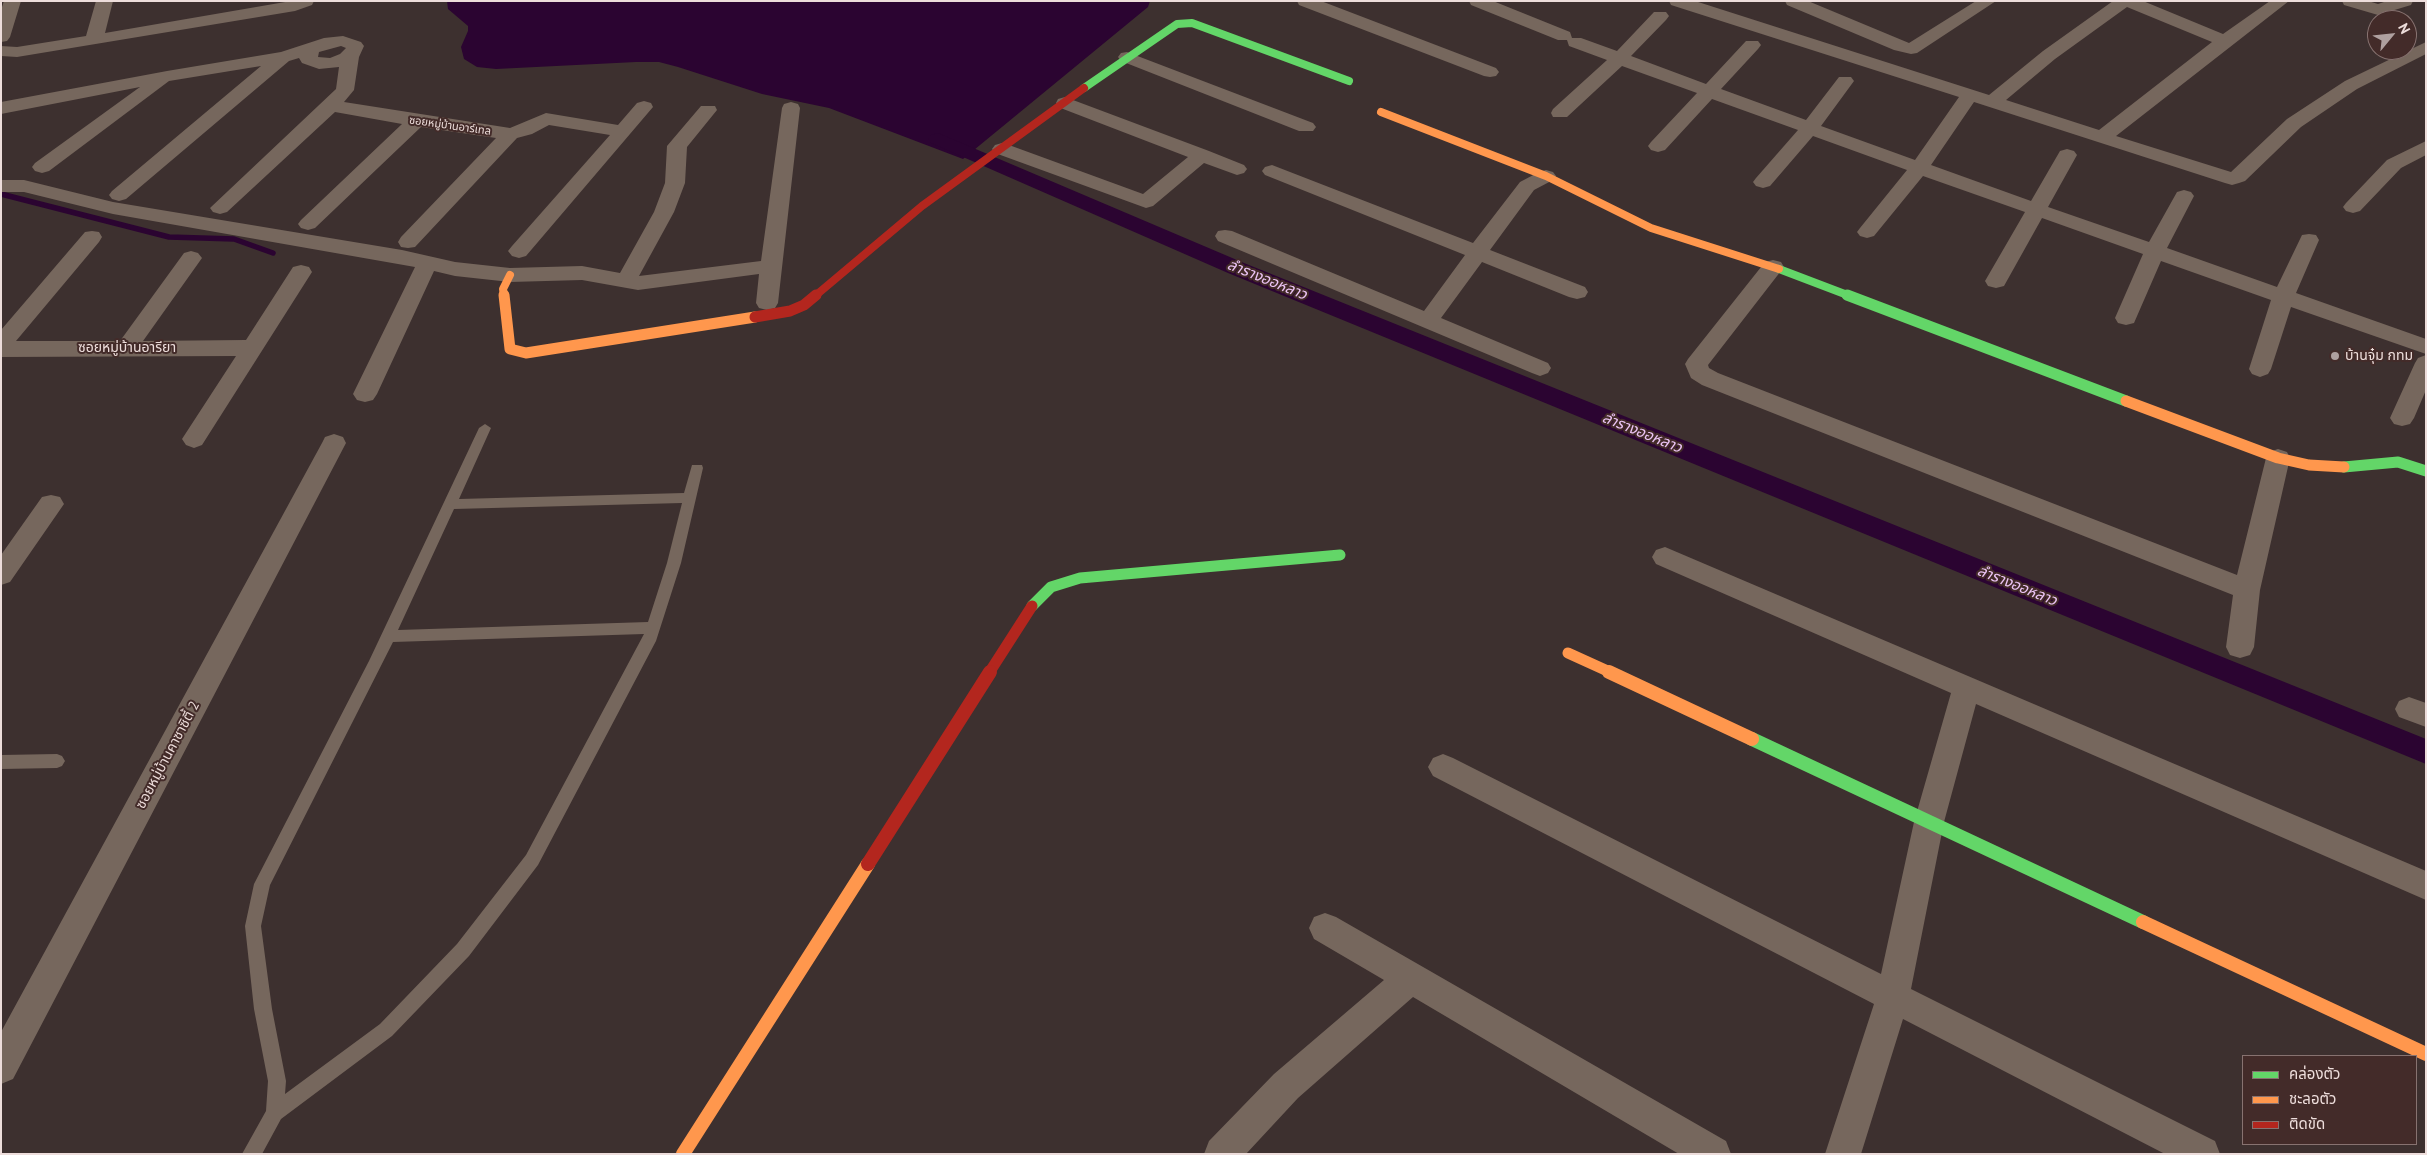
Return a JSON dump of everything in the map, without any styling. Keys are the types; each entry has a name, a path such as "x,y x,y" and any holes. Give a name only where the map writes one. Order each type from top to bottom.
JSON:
{"street":[{"path":"1,37 13,1"},
{"path":"94,40 105,1"},
{"path":"200,22 204,1"},
{"path":"1,52 17,52 94,40 295,6 306,1"},
{"path":"1305,1 1490,72"},
{"path":"1477,1 1619,59 1709,92 2036,210 2426,347"},
{"path":"1677,1 2100,138 2225,177 2238,178 2294,123 2351,85 2426,47"},
{"path":"1807,3 1900,46 1911,49 1988,1"},
{"path":"1991,103 2048,55 2126,1 2225,41"},
{"path":"2100,138 2280,1"},
{"path":"2350,1 2378,10 2405,1"},
{"path":"1560,113 1619,59 1660,16"},
{"path":"510,275 503,289 510,349 517,352 790,312 804,305 922,206 1127,57 1183,22 1349,81"},
{"path":"1658,146 1752,45"},
{"path":"1,108 167,76 283,57 311,49 308,59 319,64 333,63 350,56 345,90 220,208"},
{"path":"119,195 283,57"},
{"path":"1127,57 1306,128"},
{"path":"42,168 167,76"},
{"path":"1762,182 1810,128 1845,81"},
{"path":"1867,232 1919,168 1968,96"},
{"path":"1,121 27,102"},
{"path":"1065,103 1237,169"},
{"name":"ซอยหมู่บ้านอาร์เทล","path":"331,105 416,121 510,134 525,130 546,119 622,131"},
{"path":"519,251 644,107"},
{"path":"767,304 791,108"},
{"path":"626,281 664,212 675,184 677,146 708,110"},
{"path":"1382,112 1546,176 1651,228 1773,268 2278,458 2309,465 2338,466 2398,462 2426,471"},
{"path":"308,224 416,121"},
{"path":"408,242 510,134"},
{"path":"2353,207 2394,164 2426,147"},
{"path":"1002,149 1146,202 1202,155"},
{"path":"1996,280 2066,155"},
{"path":"1272,171 1477,254 1577,292"},
{"path":"1428,321 1527,186 1546,176"},
{"path":"1,186 24,186 114,208 427,263 510,275 582,273 638,283 771,266"},
{"path":"2126,318 2155,251 2184,196"},
{"path":"1225,236 1540,368"},
{"path":"1,345 92,237"},
{"path":"2260,369 2283,296 2309,240"},
{"path":"126,348 191,258"},
{"path":"365,394 427,263"},
{"path":"1773,268 1696,364 1699,372 1720,383 2247,590"},
{"path":"194,439 301,272"},
{"name":"ซอยหมู่บ้านอารียา","path":"1,349 254,348"},
{"path":"2402,418 2426,363"},
{"name":"ซอยหมู่บ้านคาซาซิตี้ 2","path":"1,1067 334,444"},
{"path":"2240,647 2247,590 2278,458"},
{"path":"1,575 51,504"},
{"path":"684,1154 1034,602 1051,587 1080,578 1340,555"},
{"path":"1665,557 2426,886"},
{"path":"1568,653 2426,1054"},
{"path":"1843,1154 1893,997 1929,822 1966,686"},
{"path":"1444,767 2202,1154"},
{"path":"1325,928 1713,1154"},
{"path":"1222,1154 1286,1086 1410,979"}],"lane":[{"path":"275,1113 277,1081 263,1009 253,926 262,884 388,636 485,428"},
{"path":"251,1154 275,1113 386,1030 463,950 532,860 601,734 648,641 674,563 697,468"},
{"path":"449,504 690,498"},
{"path":"388,636 653,628"},
{"path":"1,762 56,761"}],"shaded area":[{"path":"447,1 1150,1 1148,7 963,159 829,108 762,94 659,62 496,69 477,67 464,59 461,47 468,31 468,26 448,9"}],"waterway":[{"name":"ลำรางออหลาว","path":"938,139 1236,268 2426,752"},
{"path":"1,194 169,237 234,239 273,253"}],"traffic: fast":[{"path":"1084,88 1177,24 1192,23 1349,81"},
{"path":"1779,269 2126,401"},
{"path":"2344,467 2398,462 2426,471"},
{"path":"1032,606 1051,587 1080,578 1340,555"},
{"path":"1752,739 2143,922"}],"traffic: slow":[{"path":"1381,112 1546,176 1651,228 1779,269"},
{"path":"510,275 503,289 510,349 517,352 526,353 755,317"},
{"path":"2126,401 2278,458 2309,465 2344,467"},
{"path":"1568,653 1752,739"},
{"path":"683,1154 868,864"},
{"path":"2143,922 2426,1054"}],"traffic: jam":[{"path":"755,317 790,311 804,305 922,206 1084,88"},
{"path":"868,864 1032,606"}],"place":[{"name":"บ้านจุ๋ม กทม","path":"2335,356"}]}
